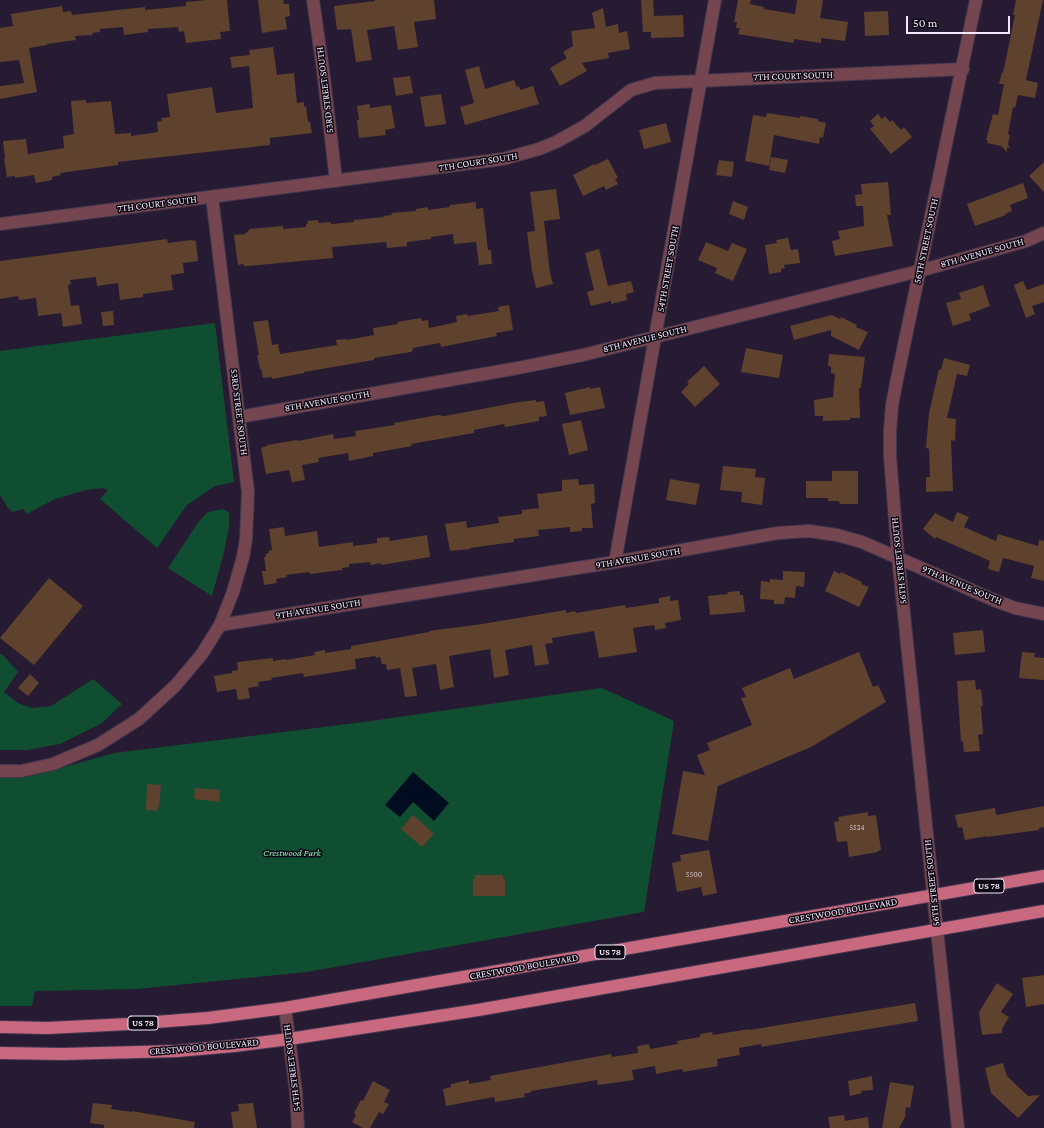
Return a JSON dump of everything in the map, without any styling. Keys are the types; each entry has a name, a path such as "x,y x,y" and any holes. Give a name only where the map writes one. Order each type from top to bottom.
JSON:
{"main road":[{"name":"CRESTWOOD BOULEVARD","path":"0,1027 47,1028 129,1024 208,1018 285,1008 1044,876"},
{"name":"CRESTWOOD BOULEVARD","path":"0,1053 63,1054 177,1051 289,1039 478,1010 1044,911"}],"street":[{"name":"53RD STREET SOUTH","path":"313,0 324,70 336,181"},
{"name":"54TH STREET SOUTH","path":"615,562 715,0"},
{"name":"56TH STREET SOUTH","path":"958,1128 898,557 890,456 890,431 892,405 897,379 976,0"},
{"name":"7TH COURT SOUTH","path":"0,224 503,159 539,149 571,135 624,95 640,86 655,83 962,69"},
{"name":"53RD STREET SOUTH","path":"0,770 20,771 53,764 81,753 119,733 139,719 175,686 202,654 220,625 233,592 239,574 246,539 248,492 212,197"},
{"name":"8TH AVENUE SOUTH","path":"239,416 552,362 919,271 1026,241 1044,234"},
{"name":"9TH AVENUE SOUTH","path":"220,625 615,562 778,534 809,531 850,538 898,557 996,601 1015,608 1044,614"},
{"name":"54TH STREET SOUTH","path":"285,1008 297,1097 298,1128"}],"green space":[{"path":"215,323 234,482 215,486 187,505 157,548 100,499 108,490 103,488 86,490 55,499 27,514 23,509 13,512 8,508 0,495 0,351"},
{"path":"222,509 229,512 229,527 212,596 168,568 199,521 208,512"},
{"path":"0,654 3,655 18,672 4,692 18,703 32,708 51,706 93,679 122,704 102,723 60,744 27,750 0,750"},
{"name":"Crestwood Park","path":"602,688 674,721 644,912 307,972 137,989 35,991 32,1006 0,1006 0,777 36,775 114,753 364,722"}],"water":[{"path":"413,772 449,803 434,821 413,802 400,817 385,805"}],"building":[{"path":"227,0 230,31 220,32 221,39 186,43 184,31 179,32 178,27 148,29 148,32 124,35 123,27 100,29 100,32 92,33 93,35 75,36 76,40 29,48 37,92 0,99 0,86 24,83 19,60 0,62 0,28 13,26 11,14 62,6 63,12 71,11 72,15 145,7 145,10 186,6 186,2"},
{"path":"258,0 283,0 284,4 289,4 290,16 285,17 287,29 262,33"},
{"path":"375,0 434,0 436,19 414,22 418,47 398,50 394,26 367,30 372,60 356,62 351,29 337,30 334,6"},
{"path":"641,0 653,0 654,16 683,15 684,37 651,38 651,32 643,32"},
{"path":"738,0 751,0 750,4 764,7 764,9 795,14 797,0 823,0 820,18 848,22 845,41 821,38 821,43 794,39 794,43 738,34 740,28 736,28 737,22 734,22"},
{"path":"1016,0 1043,0 1026,80 1038,83 1035,98 1018,95 1015,108 1013,107 1008,134 1010,135 1008,144 1010,148 1007,147 1007,152 1001,146 987,143 988,141 986,140 993,114 998,115 1004,84 999,84 1002,72 1003,73 1015,15 1013,15"},
{"path":"603,8 606,27 618,24 619,33 627,31 630,49 608,53 609,58 582,63 587,71 560,86 550,68 567,58 563,52 573,46 571,31 595,28 592,13"},
{"path":"888,11 889,35 865,36 864,12"},
{"path":"273,47 277,75 294,73 297,103 304,102 304,107 306,106 308,122 310,122 312,133 270,138 270,145 118,162 118,165 60,173 61,175 52,177 52,180 36,183 34,175 15,178 15,176 7,177 3,141 26,139 28,154 64,148 63,136 74,134 71,101 86,100 86,103 111,101 115,134 131,133 131,136 158,132 157,122 162,121 161,118 170,117 167,94 212,87 216,113 253,108 249,66 232,68 230,57 250,55 249,50"},
{"path":"479,66 485,89 514,80 517,87 519,86 520,90 533,86 539,104 465,125 460,107 474,103 465,70"},
{"path":"410,76 413,93 396,96 393,78"},
{"path":"441,94 446,124 425,127 420,97"},
{"path":"370,104 370,108 391,105 395,128 385,130 386,135 359,138 357,106"},
{"path":"767,113 818,119 818,121 826,123 823,138 820,137 819,144 774,135 769,166 745,161 753,115 766,117"},
{"path":"878,114 882,119 885,116 890,122 892,120 901,130 904,127 912,137 891,154 870,129 874,126 870,121"},
{"path":"666,123 671,142 644,149 639,130"},
{"path":"771,157 788,160 785,173 769,170"},
{"path":"608,159 618,178 615,179 618,184 606,190 604,186 583,196 573,175 594,164 595,165"},
{"path":"719,160 734,162 732,177 716,175"},
{"path":"1044,162 1044,192 1029,176"},
{"path":"888,182 891,215 887,215 893,246 835,256 832,241 840,239 838,231 864,226 863,206 856,206 855,195 862,194 861,184"},
{"path":"1023,183 1028,198 1010,205 1012,211 1005,214 1006,215 975,226 967,204"},
{"path":"556,189 560,219 544,221 550,273 553,284 536,288 532,271 527,232 535,231 530,192"},
{"path":"733,201 748,207 744,220 729,214"},
{"path":"476,202 476,209 483,208 488,250 491,250 492,264 479,265 476,242 454,244 453,234 407,242 407,246 387,248 386,242 332,247 333,258 248,266 244,266 243,264 238,265 234,235 245,234 250,229 283,226 283,229 306,227 306,224 308,224 307,221 318,220 319,223 331,222 331,224 354,222 354,220 392,215 391,213 416,211 416,209 428,207 428,210 450,207 450,205"},
{"path":"788,238 791,250 798,249 800,263 784,265 785,268 781,269 781,272 769,274 765,245 777,243 776,240"},
{"path":"167,239 168,243 191,240 196,241 198,261 183,263 184,273 171,275 173,290 143,294 143,297 120,300 118,283 97,286 96,277 70,280 71,284 68,285 71,306 79,305 82,324 63,327 61,313 38,316 36,298 19,300 18,296 0,299 0,261"},
{"path":"706,242 728,251 732,243 747,249 733,281 715,273 717,268 698,260"},
{"path":"599,249 608,286 631,281 634,292 626,294 627,300 611,304 611,301 591,306 587,292 594,290 585,253"},
{"path":"1023,281 1027,290 1044,284 1044,302 1032,306 1035,314 1026,318 1014,285"},
{"path":"983,285 990,306 969,314 971,320 953,326 946,303 961,299 959,293"},
{"path":"509,305 513,330 496,333 497,336 441,347 440,343 413,348 411,352 272,379 272,377 263,378 260,369 253,322 268,320 272,345 278,344 280,354 337,345 336,340 347,340 374,335 373,328 398,324 397,322 421,318 422,321 428,320 429,328 457,322 456,316 467,314 468,316 499,311 498,307"},
{"path":"113,311 114,325 103,326 101,312"},
{"path":"832,315 840,319 841,317 857,325 856,327 868,332 859,350 831,336 831,330 794,340 790,326"},
{"path":"746,348 783,355 779,378 741,372"},
{"path":"829,354 865,357 861,388 859,388 860,418 823,421 823,416 815,416 814,400 833,397 835,374 831,373 831,367 828,366"},
{"path":"944,358 970,365 967,376 957,374 947,418 956,419 955,441 951,440 953,491 926,492 926,477 930,477 929,449 926,448 929,413 939,369 941,370"},
{"path":"704,366 720,384 695,407 681,392 689,384 687,382"},
{"path":"590,387 590,389 600,387 605,408 570,415 565,393"},
{"path":"536,400 536,402 544,401 547,416 539,417 539,421 505,427 504,424 474,430 474,433 411,444 412,446 373,453 373,456 349,461 348,453 318,458 319,462 302,465 305,480 292,482 289,470 266,474 261,448 267,445 333,434 334,439 356,436 355,431 395,425 394,423 438,415 445,416"},
{"path":"581,420 588,450 569,455 562,424"},
{"path":"723,466 756,469 755,477 765,478 762,505 741,502 742,492 720,490"},
{"path":"832,471 858,471 858,504 840,504 839,501 828,501 828,498 806,498 806,481 832,481"},
{"path":"578,479 579,485 594,484 595,503 591,504 593,528 582,528 582,531 570,532 570,527 538,530 539,536 514,539 514,542 450,551 445,524 466,521 467,528 499,523 498,517 522,514 522,510 539,508 537,494 562,491 562,480"},
{"path":"670,479 700,484 696,505 666,500"},
{"path":"957,512 969,517 964,527 996,541 998,534 1038,546 1039,540 1044,541 1044,581 1031,578 1034,566 1003,558 999,572 988,569 990,561 936,537 935,539 923,529 935,513 953,522"},
{"path":"284,527 285,536 317,531 319,547 353,542 353,546 377,543 377,538 389,537 390,541 427,535 430,557 381,565 381,563 371,565 370,562 349,564 349,567 342,568 342,570 286,575 287,577 276,579 277,583 264,585 262,571 266,571 264,557 266,557 266,554 269,553 268,551 272,550 269,529"},
{"path":"783,571 805,572 804,587 796,586 795,598 785,597 784,604 774,604 774,600 760,599 761,581 770,582 770,579 783,580"},
{"path":"834,571 840,574 841,572 869,587 859,607 825,591"},
{"path":"49,578 83,606 34,665 0,638"},
{"path":"740,591 740,595 743,595 745,612 710,615 708,596"},
{"path":"670,596 670,601 678,600 681,620 665,623 666,628 655,630 654,625 633,628 637,652 599,658 594,631 552,638 553,643 545,644 549,664 535,666 532,645 505,650 509,675 494,678 490,649 449,656 454,687 440,690 436,664 412,668 417,696 405,697 400,668 387,670 386,664 382,664 380,657 376,658 375,656 355,659 356,669 304,677 303,673 271,678 272,680 258,682 259,686 248,688 250,698 238,700 236,689 217,692 214,676 232,673 232,671 238,670 237,662 273,658 273,661 286,660 315,655 314,652 325,650 325,653 351,649 351,646 429,631 566,610 566,613 575,611 576,613 625,605 626,608 659,603 659,598"},
{"path":"983,630 985,652 955,655 953,633"},
{"path":"859,652 873,687 878,685 886,702 811,747 718,786 708,841 672,834 683,771 705,775 697,755 710,750 707,743 752,725 741,698 746,697 742,688 790,668 794,679"},
{"path":"1022,652 1035,653 1034,657 1044,658 1044,680 1019,678"},
{"path":"30,674 39,683 28,696 18,688"},
{"path":"975,680 976,690 981,689 983,706 981,706 983,734 978,735 980,751 964,752 963,741 961,742 957,681"},
{"path":"147,784 161,785 159,807 157,807 157,811 146,810"},
{"path":"195,788 220,790 219,802 194,799"},
{"path":"1044,806 1044,827 1039,828 1039,830 965,840 962,827 958,828 955,815 995,808 996,815"},
{"path":"868,812 868,816 876,815 881,850 878,852 849,857 847,841 837,842 834,822 839,821 838,817"},
{"path":"413,815 434,834 422,847 401,829"},
{"path":"709,850 717,893 703,896 701,887 677,892 672,863 681,861 680,855"},
{"path":"475,875 503,875 503,879 505,879 505,896 473,896 473,879 475,879"},
{"path":"1044,975 1044,1004 1026,1007 1022,978"},
{"path":"997,983 1013,994 1001,1012 1009,1017 1002,1029 1002,1033 982,1035 979,1012"},
{"path":"915,1003 918,1021 762,1047 761,1044 739,1048 740,1055 717,1059 718,1066 683,1072 682,1069 656,1074 655,1066 632,1070 634,1080 598,1085 597,1080 531,1091 532,1092 524,1094 525,1097 495,1102 494,1097 446,1106 443,1089 451,1087 451,1084 469,1080 469,1084 491,1080 490,1076 611,1054 612,1057 638,1053 637,1046 649,1044 650,1049 678,1044 677,1041 700,1037 700,1034 712,1032 713,1035 749,1030"},
{"path":"1003,1063 1007,1076 1028,1096 1040,1095 1018,1118 991,1093 985,1068"},
{"path":"872,1076 873,1090 861,1091 862,1093 850,1096 848,1081"},
{"path":"373,1081 390,1090 384,1102 389,1104 383,1114 379,1112 370,1128 363,1128 352,1122 356,1115 354,1113 361,1100 363,1101"},
{"path":"890,1082 914,1086 910,1108 906,1107 905,1117 899,1128 882,1128"},
{"path":"93,1103 112,1105 111,1109 132,1111 195,1122 194,1128 104,1128 104,1125 90,1123"},
{"path":"253,1103 257,1128 233,1128 231,1112 239,1111 238,1104"},
{"path":"844,1115 845,1121 868,1117 869,1128 830,1128 828,1117"}]}
